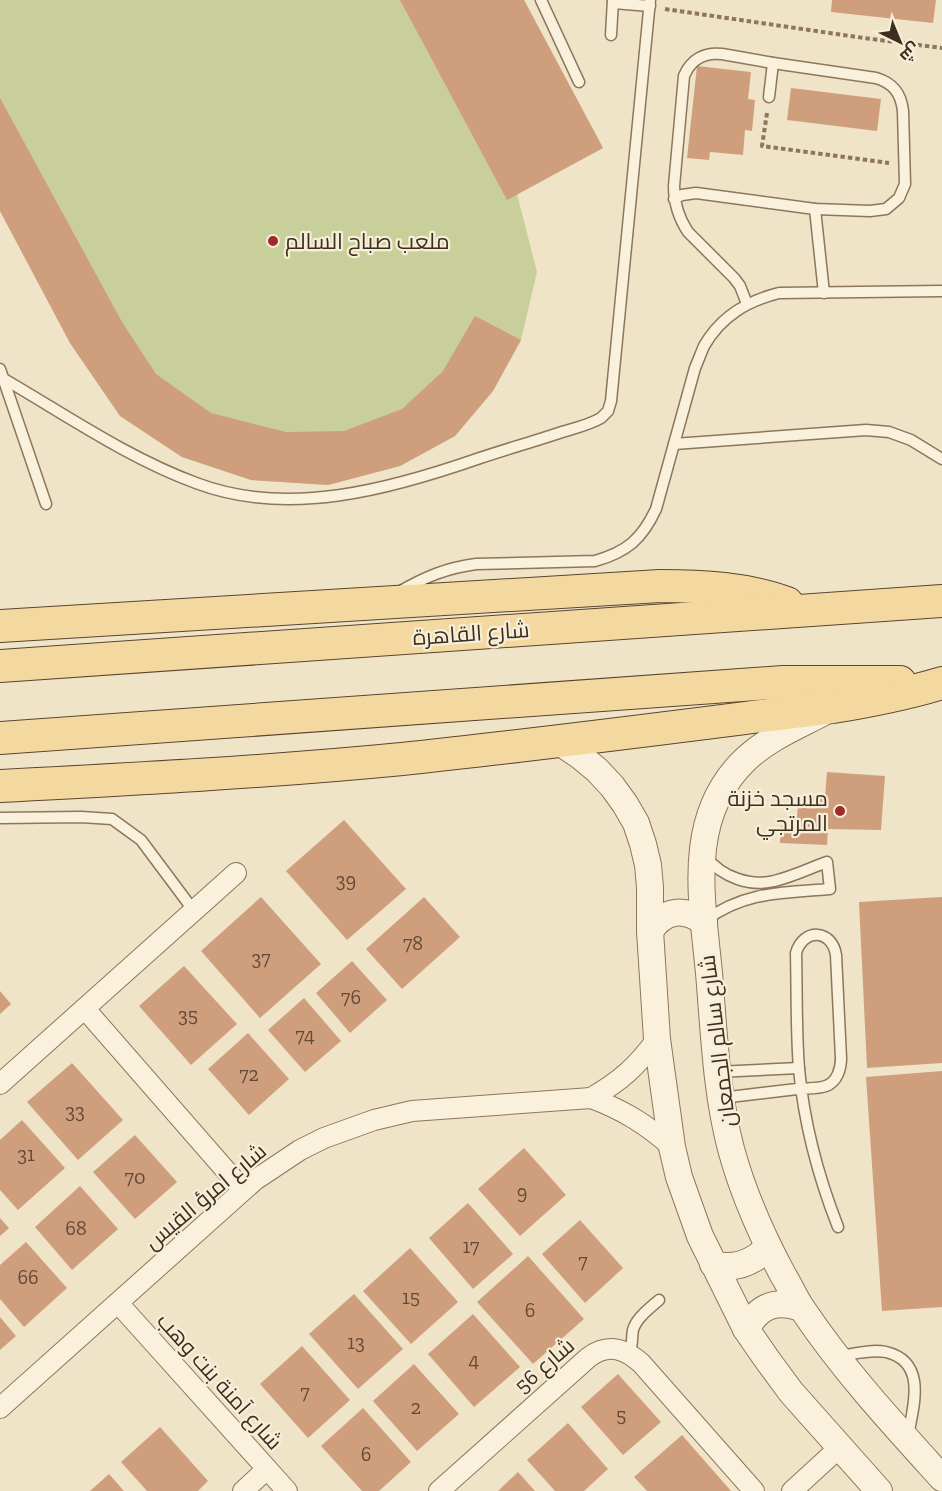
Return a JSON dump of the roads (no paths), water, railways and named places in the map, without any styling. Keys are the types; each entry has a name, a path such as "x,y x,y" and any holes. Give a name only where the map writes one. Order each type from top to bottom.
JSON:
{"main road":[{"path":"0,626 660,586 719,587 777,599 805,609"},
{"name":"شارع القاهرة","path":"0,666 942,601"},
{"path":"0,738 783,682 942,682"},
{"path":"0,786 244,772 401,759 833,707 869,701 942,682"}],"street":[{"name":"شارع سالم الجمعان","path":"833,707 766,743 746,759 729,777 716,798 707,821 702,852 702,887 717,1072 728,1132 747,1199 768,1247 801,1308 835,1356 942,1478"},
{"path":"558,741 597,770 619,795 636,823 643,844 650,888 650,931 657,1039 672,1147 688,1207 700,1236 746,1329 790,1392 879,1491"},
{"path":"0,1084 236,873"},
{"path":"650,931 656,922 675,912 695,915 704,922"},
{"path":"86,1009 243,1190"},
{"name":"شارع امرؤ القيس","path":"591,1098 628,1073 657,1039"},
{"name":"شارع امرؤ القيس","path":"0,1408 243,1190 300,1150 345,1129 412,1111 591,1098 613,1106 634,1118 672,1147"},
{"path":"713,1264 723,1267 743,1264 761,1254 768,1247"},
{"name":"شارع آمنة بنت وهب","path":"118,1303 286,1491"},
{"path":"746,1329 751,1319 759,1311 769,1306 780,1304 801,1308"},
{"name":"شارع 56","path":"439,1491 589,1357 596,1352 610,1348 628,1353"},
{"path":"628,1353 641,1363 754,1491"},
{"path":"792,1491 840,1447"},
{"path":"243,1491 267,1470"}],"lane":[{"path":"541,0 579,82"},
{"path":"2,374 131,453 162,469 198,484 234,494 270,499 304,499 341,495 414,480 601,418 608,411 611,401 650,3 613,2 611,35"},
{"path":"674,200 682,195 696,193 815,209 870,211 886,209 899,198 905,184 902,102 898,93 893,86 876,78 714,53 699,57 687,69 684,76 674,200 679,216 688,232 740,286 747,304"},
{"path":"769,97 773,63"},
{"path":"815,209 824,293"},
{"path":"379,603 428,576 460,566 595,561 626,548 649,524 656,509 695,368 704,346 717,328 747,304 779,293 942,291"},
{"path":"2,374 46,504"},
{"path":"674,444 866,430 889,432 911,440 942,459"},
{"path":"0,818 81,816 112,819 141,840 194,911"},
{"path":"702,852 722,871 747,882 775,881 827,862 830,889 759,896 730,905 716,912 704,922"},
{"path":"721,1098 802,1089 826,1086 838,1074 841,1066 837,955 832,942 827,937 820,935 807,937 797,946 795,953 799,1068 802,1089 808,1128 820,1177 838,1227"},
{"path":"717,1072 799,1068"},
{"path":"628,1353 633,1346 632,1336 636,1324 659,1300"},
{"path":"835,1356 874,1351 886,1352 906,1364 913,1374 916,1386 907,1440"}],"place":[{"name":"ملعب صباح السالم","path":"273,241"},
{"name":"مسجد خزنة المرتجي","path":"840,811"}]}
